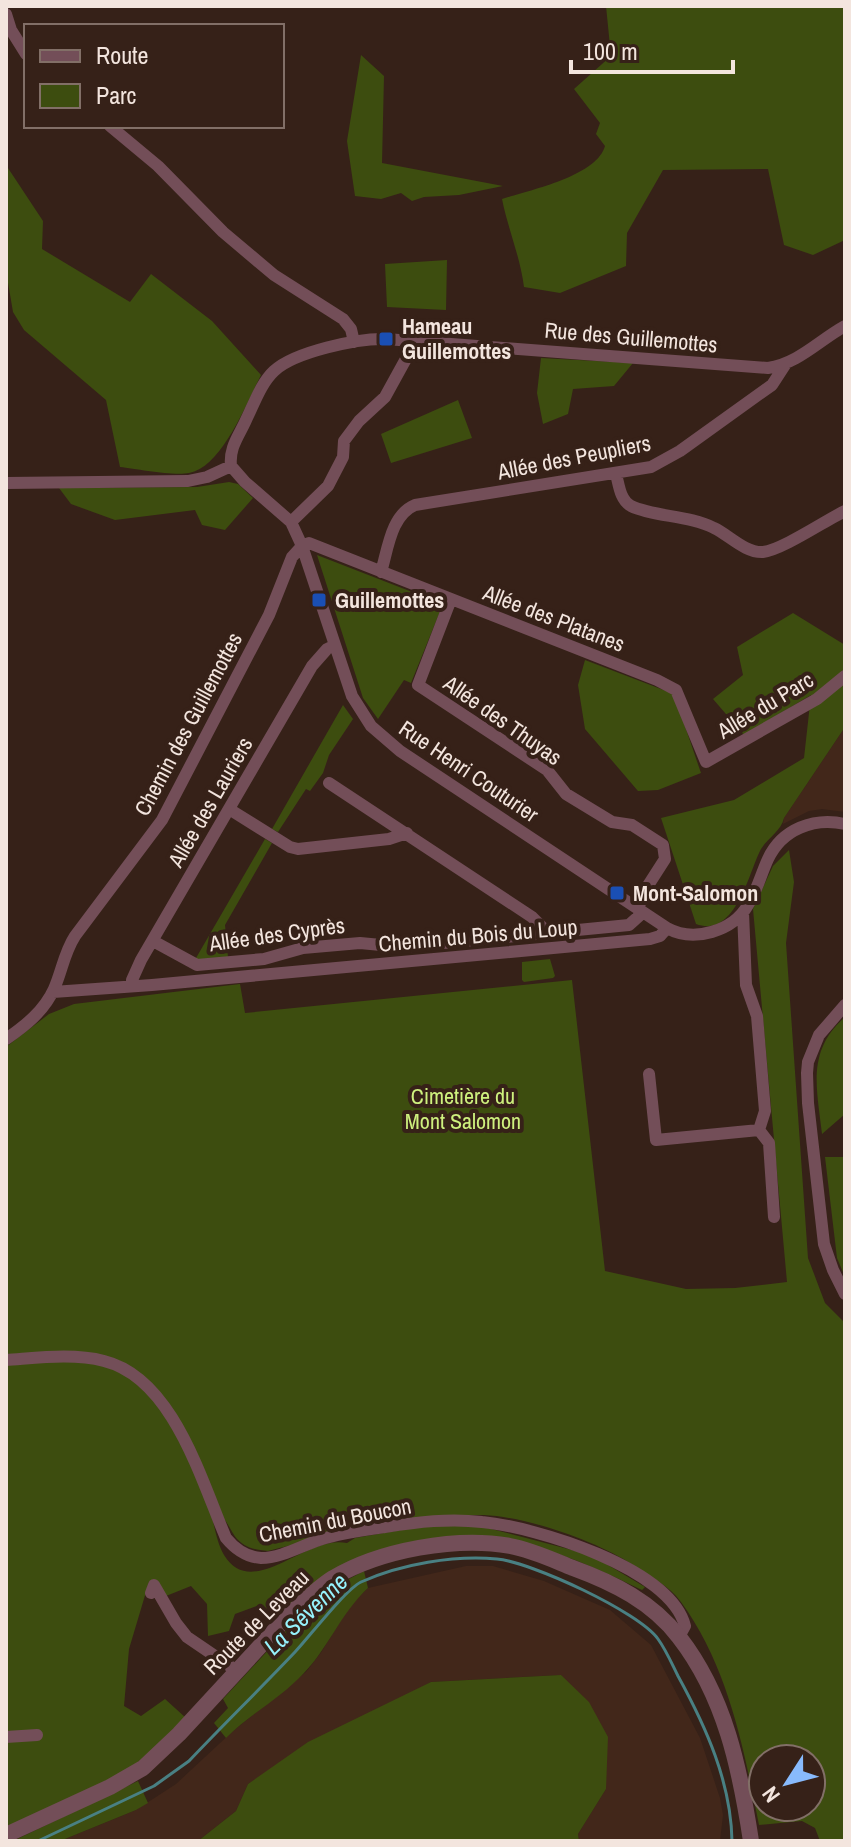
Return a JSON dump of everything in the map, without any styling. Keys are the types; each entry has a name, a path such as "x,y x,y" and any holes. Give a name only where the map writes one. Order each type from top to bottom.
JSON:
{"street":[{"path":"6,14 11,30 24,51"},
{"path":"112,128 158,166 223,232 274,275 343,319 351,329 354,342"},
{"name":"Rue des Guillemottes","path":"231,466 230,455 234,443 266,380 275,370 309,353 354,342 376,338 412,340 756,368 785,365 845,326"},
{"path":"291,522 328,486 343,457 344,441 359,421 385,397 407,357 412,340"},
{"name":"Allée des Peupliers","path":"381,572 397,520 406,509 415,505 651,467 680,451 772,385 785,365"},
{"path":"6,483 188,481 207,477 231,466 291,522 302,546"},
{"path":"616,474 621,494 633,507 698,521 760,552 775,548 845,511"},
{"name":"Allée des Platanes","path":"302,546 309,543 657,680"},
{"name":"Rue Henri Couturier","path":"302,546 352,696 361,714 385,740 667,928"},
{"name":"Chemin des Guillemottes","path":"6,1039 38,1013 53,992 67,947 162,820 269,615 292,557 302,546"},
{"name":"Allée des Thuyas","path":"451,599 418,685 547,770 566,794 612,822 632,825 663,845 665,859 640,898 640,908"},
{"name":"Allée des Lauriers","path":"133,986 132,980 153,941 312,666 327,649 335,645"},
{"name":"Allée du Parc","path":"657,680 676,690 706,762 817,699 845,676"},
{"path":"329,783 532,917 548,933"},
{"path":"229,809 298,849 389,839 407,833"},
{"path":"759,1130 765,1111 757,1016 746,985 743,912 769,856 790,833 818,821 845,824"},
{"name":"Allée des Cyprès","path":"153,941 197,965 254,961 317,946 360,943 402,947 629,925 638,918 640,908"},
{"name":"Chemin du Bois du Loup","path":"53,992 650,939 660,936 667,928 684,935 700,935 721,928 743,912"},
{"path":"845,1005 819,1035 807,1073 824,1244 845,1294"},
{"path":"649,1074 656,1140 759,1130"},
{"path":"759,1130 769,1143 774,1217"},
{"name":"Chemin du Boucon","path":"6,1360 54,1357 107,1361 144,1384 165,1406 186,1443 226,1538 247,1555 275,1556 346,1534 439,1520 520,1528 600,1554 625,1566 663,1594 676,1608 685,1626 679,1637"},
{"name":"Route de Leveau","path":"6,1835 110,1787 143,1768 309,1596 336,1576 412,1550 461,1543 513,1547 580,1570 639,1599 679,1637 713,1694 727,1726 750,1838"},
{"path":"151,1593 154,1585 187,1637 237,1671"},
{"path":"6,1737 37,1735"}],"shaded area":[{"path":"845,727 845,812 809,811 783,824 784,818"},
{"path":"466,1566 493,1566 544,1581 610,1610 651,1645 700,1738 720,1798 723,1815 720,1841 579,1841 578,1834 606,1789 561,1675 431,1682 248,1784 236,1811 198,1841 60,1841 136,1810 176,1784 233,1731 306,1672 351,1604 368,1588"}],"green space":[{"path":"606,6 845,6 845,240 813,255 784,245 768,169 663,170 627,233 626,266 560,293 524,287 502,199 576,174 599,157 605,146 596,134 600,123 574,89 611,56"},
{"path":"361,55 384,76 382,163 503,186 412,201 401,193 381,199 355,196 347,141"},
{"path":"6,165 43,221 42,249 130,302 151,274 212,321 261,375 223,446 201,468 174,474 120,467 106,400 24,330 13,312 6,271"},
{"path":"447,260 446,310 387,307 385,264"},
{"path":"541,358 633,363 614,386 573,389 568,414 543,424 537,393"},
{"path":"458,400 472,438 391,463 381,434"},
{"path":"229,482 238,484 253,498 225,530 202,525 195,510 115,520 71,504 59,488 197,487"},
{"path":"317,555 443,604 411,683 404,680 378,719 363,698"},
{"path":"793,613 845,645 845,727 780,827 761,849 731,913 710,926 696,924 661,818 734,800 804,758 811,695 744,735 713,699 743,675 737,647"},
{"path":"585,660 674,694 701,773 658,790 638,791 585,729 578,685"},
{"path":"343,705 353,719 329,755 323,773 310,791 306,789 278,832 272,829"},
{"path":"265,839 272,843 225,925 228,957 198,960 196,958"},
{"name":"Cimetière du Mont Salomon","path":"789,850 794,882 786,943 808,1258 825,1303 845,1323 845,1841 820,1841 815,1828 806,1823 827,1823 827,1743 747,1743 747,1767 732,1709 711,1653 681,1602 659,1582 601,1547 541,1525 484,1515 412,1521 268,1551 244,1545 219,1513 210,1508 224,1555 236,1568 250,1572 281,1563 314,1548 347,1543 355,1538 430,1525 480,1526 591,1555 645,1587 642,1590 544,1549 492,1538 439,1538 409,1543 280,1613 257,1606 235,1614 229,1631 208,1636 207,1604 191,1586 166,1596 157,1580 149,1582 129,1649 124,1706 141,1716 165,1699 186,1718 164,1742 120,1776 6,1829 6,1047 49,1014 74,1004 240,984 245,1013 572,980 605,1271 686,1289 787,1282 753,909 773,866"},
{"path":"550,959 553,978 522,980 522,962"},
{"path":"845,1017 845,1114 822,1134 817,1086 819,1057 824,1043"},
{"path":"825,1157 845,1157 845,1277 837,1258"},
{"path":"364,1571 368,1588 350,1608 313,1663 226,1738 214,1723 228,1708 223,1699 319,1595"},
{"path":"561,1675 589,1702 608,1737 606,1789 578,1834 579,1841 198,1841 236,1811 248,1784 308,1742 431,1682"},
{"path":"138,1781 148,1803 136,1810 60,1841 13,1841"}],"waterway":[{"name":"La Sévenne","path":"38,1841 154,1786 189,1761 295,1652 346,1594 361,1582 410,1566 480,1558 513,1562 583,1590 630,1616 658,1639 698,1715 715,1756 727,1798 732,1841"}],"place":[{"name":"Hameau Guillemottes","path":"386,339"},
{"name":"Guillemottes","path":"319,600"},
{"name":"Mont-Salomon","path":"617,893"}]}
